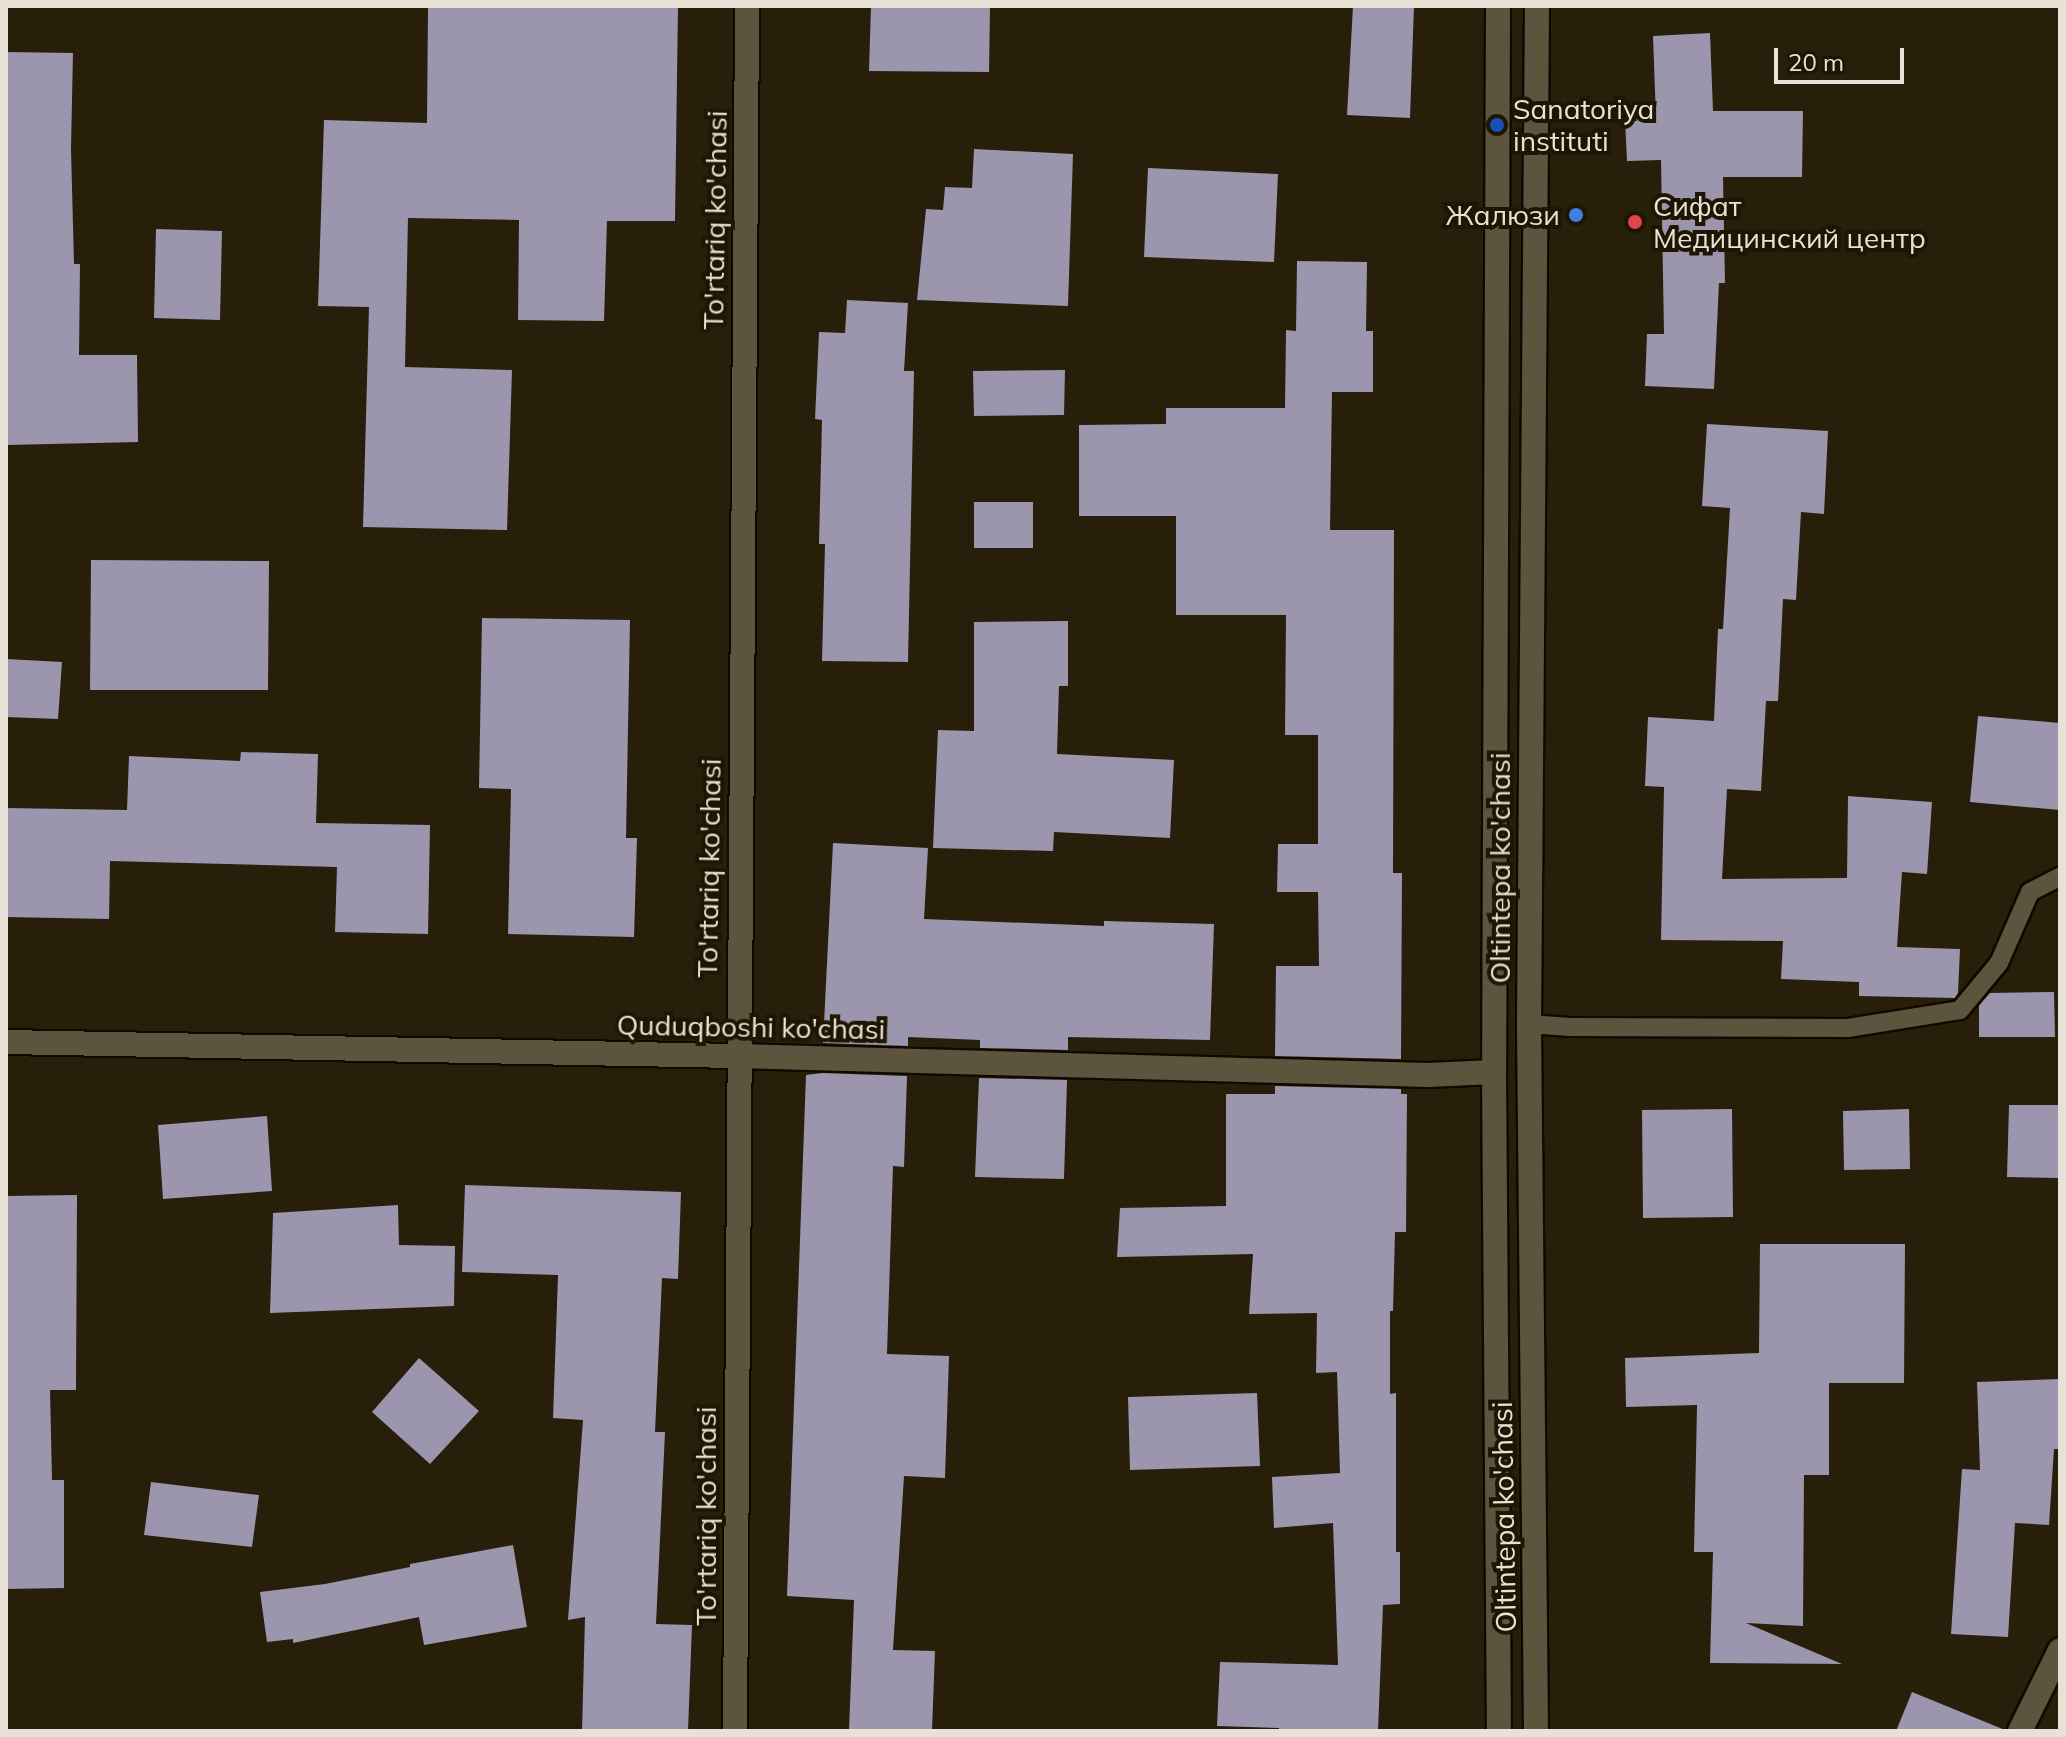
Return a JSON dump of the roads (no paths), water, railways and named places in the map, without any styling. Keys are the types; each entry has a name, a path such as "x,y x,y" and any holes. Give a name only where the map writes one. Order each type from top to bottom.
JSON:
{"main road":[{"name":"To'rtariq ko'chasi","path":"735,1731 737,1056 747,6"},
{"name":"Oltintepa ko'chasi","path":"1498,6 1494,1072 1499,1731"},
{"name":"Oltintepa ko'chasi","path":"1536,1731 1529,1024 1537,6"},
{"name":"Quduqboshi ko'chasi","path":"6,1042 737,1056 1428,1075 1529,1072"},
{"path":"2020,1731 2059,1656"}],"lane":[{"path":"1529,1024 1570,1027 1848,1028 1960,1010 1999,963 2030,892 2060,877"}],"place":[{"name":"Sanatoriya instituti","path":"1497,125"},
{"name":"Жалюзи","path":"1576,215"},
{"name":"Сифат Медицинский центр","path":"1635,222"}]}
